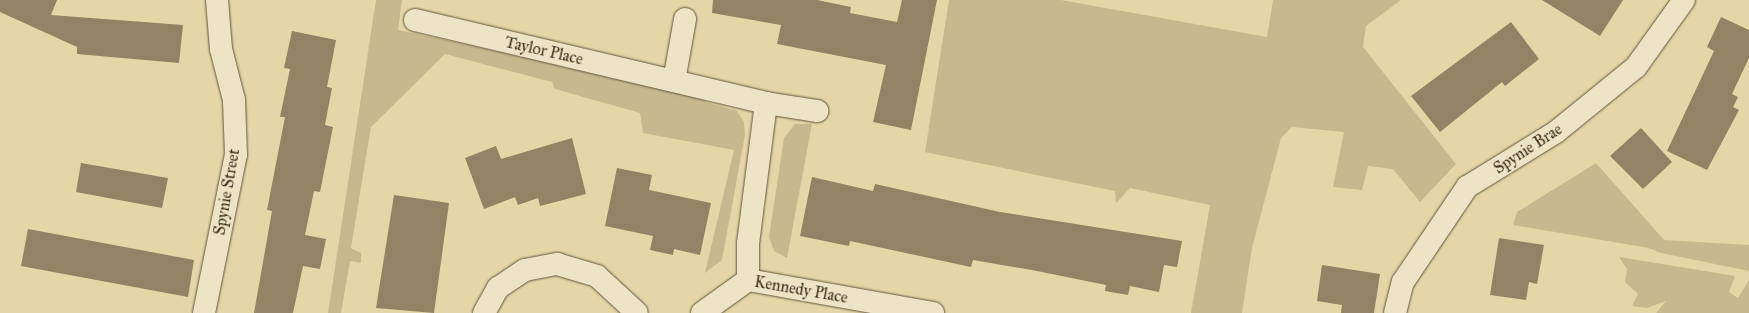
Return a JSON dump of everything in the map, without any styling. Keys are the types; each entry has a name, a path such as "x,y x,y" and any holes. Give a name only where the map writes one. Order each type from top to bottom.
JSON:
{"street":[{"name":"Spynie Street","path":"204,313 236,155 234,100 221,49 217,0"},
{"name":"Spynie Brae","path":"1395,313 1403,282 1467,187 1556,132 1636,67 1684,0"},
{"path":"674,81 686,19"},
{"name":"Taylor Place","path":"415,20 766,103 817,110"},
{"path":"748,280 748,244 766,103"},
{"path":"484,313 498,288 525,270 557,264 597,276 637,313"},
{"name":"Kennedy Place","path":"702,313 748,280 933,313"}],"shaded area":[{"path":"376,0 402,0 398,30 706,95 705,102 737,111 744,122 745,135 722,260 705,273 734,150 643,133 640,113 555,89 552,82 445,54 371,127 351,248 361,253 361,263 350,261 341,313 328,313"},
{"path":"949,0 1061,0 1267,37 1273,0 1401,0 1366,26 1363,47 1456,164 1420,202 1393,169 1368,166 1362,190 1333,187 1344,132 1292,127 1281,138 1252,248 1242,313 1191,313 1210,205 1130,188 1116,203 1115,191 925,152"},
{"path":"795,124 812,124 787,258 774,251 769,237 784,138"},
{"path":"1596,163 1664,240 1749,245 1749,271 1661,253 1649,248 1513,225 1517,212"},
{"path":"1619,257 1735,276 1729,292 1738,298 1749,280 1749,313 1656,313 1666,301 1647,308 1632,306 1638,294 1625,282 1627,269"}],"building":[{"path":"0,0 57,0 51,15 183,25 179,63 77,54 77,47 0,12"},
{"path":"713,0 817,0 851,7 850,13 897,22 902,0 937,0 911,130 873,122 886,65 777,44 781,25 712,13"},
{"path":"1542,0 1623,0 1600,36"},
{"path":"1721,17 1749,30 1749,58 1732,94 1738,97 1733,107 1739,110 1707,170 1667,151 1714,51 1707,47"},
{"path":"1511,22 1539,59 1505,86 1502,82 1440,132 1411,96"},
{"path":"292,31 336,40 327,87 332,88 325,125 333,127 320,192 314,191 305,235 326,239 320,269 303,266 293,313 254,313 272,211 267,210 285,117 280,117 290,69 284,68"},
{"path":"1641,128 1672,162 1643,189 1610,156"},
{"path":"572,138 586,194 540,206 538,198 518,205 515,197 484,209 465,158 496,146 501,159"},
{"path":"81,163 168,178 162,208 76,192"},
{"path":"617,168 652,175 649,190 711,203 700,255 674,249 673,255 650,250 653,236 605,226"},
{"path":"812,177 873,191 875,184 1000,212 1182,241 1177,267 1164,265 1159,292 1130,286 1128,295 1105,291 1106,285 1032,270 973,260 971,267 850,241 849,246 800,236"},
{"path":"394,195 449,203 434,313 376,308"},
{"path":"28,229 194,260 188,297 21,266"},
{"path":"1499,238 1544,245 1537,284 1529,282 1526,300 1490,295"},
{"path":"1322,265 1380,274 1374,313 1341,313 1342,305 1317,301"}]}
